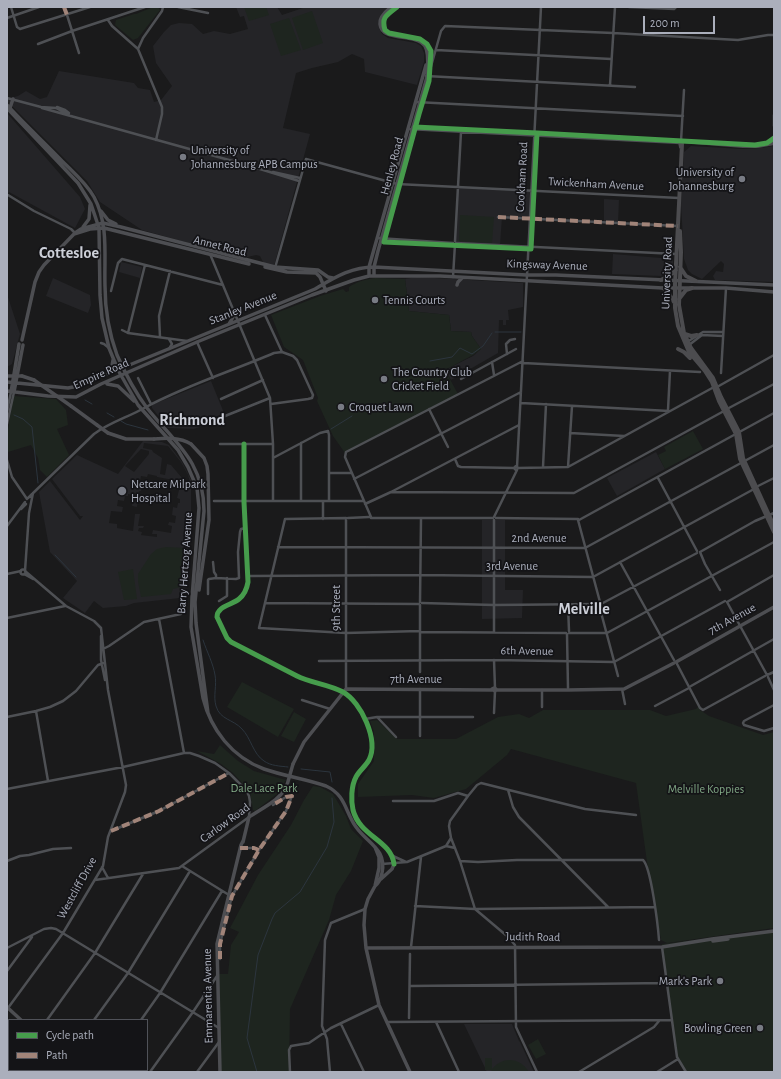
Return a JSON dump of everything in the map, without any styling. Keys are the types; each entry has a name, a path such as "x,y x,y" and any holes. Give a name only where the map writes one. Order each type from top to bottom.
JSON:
{"main road":[{"name":"Henley Road","path":"391,7 381,19 380,25 382,29 388,35 420,42 427,51 426,75 420,102 410,129"},
{"name":"Henley Road","path":"374,275 374,267 380,239 416,102 426,75"},
{"path":"12,100 8,107 68,172 88,198 100,225"},
{"path":"32,133 84,183 108,220 121,227"},
{"path":"682,143 756,146 774,141"},
{"name":"University Road","path":"677,281 680,266 681,241 679,198 682,143"},
{"path":"11,392 37,276 44,265 81,229 87,221 90,214 88,198"},
{"path":"98,205 100,225"},
{"name":"University Road","path":"679,216 676,270 676,316 682,338 709,370 715,387"},
{"path":"75,234 100,225"},
{"path":"81,229 100,225"},
{"name":"Annet Road","path":"100,225 121,227 210,253"},
{"name":"Barry Hertzog Avenue","path":"100,225 104,228 106,310 117,355 146,407 188,455 195,468 200,483 204,511 195,609 196,632 208,714"},
{"name":"Barry Hertzog Avenue","path":"100,225 100,295 102,318 109,348 118,370 138,405 182,456 191,472 197,488 199,508 191,627 202,698 208,714 225,742 248,761 264,769 318,783 334,790 345,803 356,827 380,853 381,864"},
{"name":"Annet Road","path":"104,228 287,272 314,273 320,277 326,291"},
{"name":"Henley Road","path":"369,276 369,267 380,239"},
{"path":"680,266 686,276 696,282"},
{"name":"Kingsway Avenue","path":"323,284 353,270 374,267 774,285"},
{"name":"Annet Road","path":"274,268 318,270 328,277 334,278"},
{"path":"661,280 676,270"},
{"name":"Kingsway Avenue","path":"326,291 354,280 374,275 403,277 422,275 663,288 726,288 774,292"},
{"path":"457,285 463,277"},
{"name":"Stanley Avenue","path":"187,341 316,289 323,284"},
{"path":"663,288 677,301 684,291 692,288"},
{"name":"Stanley Avenue","path":"197,342 326,291"},
{"name":"University Road","path":"677,301 687,344 697,362 708,375 715,387 737,433"},
{"path":"230,324 234,311"},
{"path":"684,333 691,336 697,335"},
{"path":"682,338 678,348 686,353 693,361 697,362"},
{"name":"Empire Road","path":"7,382 72,388 187,341"},
{"name":"Empire Road","path":"11,392 74,398 84,395 101,384 127,374 197,342"},
{"path":"105,375 112,366 113,358"},
{"path":"8,376 22,376 34,380 108,432 126,439 174,438 191,444 200,452 206,461 208,470 208,530 195,609"},
{"path":"101,384 118,386 138,405"},
{"path":"737,433 738,452 774,532"},
{"path":"767,515 774,526"},
{"name":"7th Avenue","path":"344,690 622,689 774,607"},
{"name":"Carlow Road","path":"249,817 277,798 287,785 293,764 301,747 344,690"},
{"name":"Emmarentia Avenue","path":"220,1072 217,942 249,817"},
{"path":"380,879 381,864"},
{"path":"381,864 365,909 364,925 366,948 379,1005 410,1072"},
{"path":"374,886 392,869 394,864"},
{"name":"Judith Road","path":"366,948 662,947 700,941 721,940 774,931"},
{"path":"8,1008 20,1019"}],"street":[{"path":"11,7 19,29 24,29 90,7"},
{"path":"7,18 39,7"},
{"path":"38,44 145,7"},
{"path":"138,49 143,38 162,11 163,7"},
{"path":"178,7 208,13"},
{"name":"Cookham Road","path":"516,468 518,461 522,392 528,280 528,246 541,7"},
{"path":"610,85 615,7"},
{"path":"630,7 675,9 676,7"},
{"path":"67,15 79,53"},
{"path":"108,20 112,26 138,49 162,107 162,114 156,140"},
{"name":"Henley Road","path":"426,75 430,70 444,26 540,30"},
{"path":"540,30 738,40 774,35"},
{"path":"436,50 611,59"},
{"path":"426,75 635,87"},
{"name":"University Road","path":"682,143 684,90"},
{"path":"7,98 300,180 274,268"},
{"path":"12,100 60,110 73,117"},
{"path":"416,102 683,116"},
{"path":"774,115 774,126"},
{"path":"410,129 682,143"},
{"path":"453,277 460,132"},
{"name":"Twickenham Avenue","path":"300,180 306,159 395,183 679,198"},
{"path":"8,196 34,212 71,229 75,234"},
{"path":"498,217 678,226"},
{"path":"380,239 677,254"},
{"path":"210,253 270,398 273,444 273,501"},
{"path":"111,290 118,263 121,260 223,285"},
{"path":"128,333 145,265"},
{"path":"160,338 159,316 170,271"},
{"path":"721,373 726,288"},
{"path":"265,315 282,352"},
{"name":"Stanley Avenue","path":"122,330 128,333 187,341"},
{"path":"687,344 697,335 705,332 723,334"},
{"path":"687,344 702,335 723,334"},
{"path":"169,339 172,344 169,349"},
{"path":"507,354 506,344 510,340 515,340"},
{"path":"197,342 212,378"},
{"path":"101,343 109,348"},
{"path":"461,379 516,349"},
{"path":"7,526 34,493 94,434 112,422 212,378 274,353 282,352 294,357 297,360 313,395 312,398 308,400 271,404"},
{"path":"455,459 458,466 461,467 568,467 774,355"},
{"path":"492,362 494,375"},
{"path":"370,518 345,453 494,375 523,362 700,372"},
{"path":"669,411 670,371"},
{"path":"138,378 151,404"},
{"path":"221,399 263,380"},
{"path":"391,492 574,493 774,384"},
{"path":"7,409 11,392"},
{"path":"7,424 11,392"},
{"path":"354,479 522,392"},
{"path":"210,422 270,398"},
{"path":"521,403 669,411"},
{"path":"543,467 546,404"},
{"path":"568,467 572,406"},
{"path":"429,409 448,447"},
{"path":"774,413 579,520 494,518 286,518 260,628 346,633 607,633 774,542"},
{"path":"214,501 365,502 391,492 519,425"},
{"path":"273,458 320,432 328,431 329,501"},
{"path":"570,433 625,436"},
{"path":"301,443 301,501"},
{"path":"220,444 273,444"},
{"path":"244,444 244,528 249,576 247,587 241,598 219,610 217,617 227,638 231,642 297,676 344,690 351,699 365,719 371,733 371,756 354,781 352,791 353,809 362,828 384,845 393,856 407,862"},
{"name":"2nd Avenue","path":"278,547 585,548 774,446"},
{"path":"7,460 12,477 27,502 29,513 23,572 7,574"},
{"path":"494,632 494,518 516,468"},
{"path":"329,473 352,473"},
{"path":"657,477 720,590"},
{"name":"3rd Avenue","path":"249,576 593,576 774,478"},
{"path":"323,501 323,519"},
{"path":"265,603 593,604 605,602 767,515 774,513"},
{"path":"420,518 420,672"},
{"name":"9th Street","path":"344,690 346,661 347,519"},
{"path":"579,520 618,676"},
{"path":"208,594 208,580 216,578 237,579 239,577 238,551 240,532 244,528"},
{"path":"213,562 216,578"},
{"path":"620,562 702,709 705,709 774,672"},
{"name":"Westcliff Drive","path":"8,1008 63,933 102,867 111,831 125,792 126,782 103,664 102,633 100,627 94,621 66,606 34,579 23,572"},
{"name":"6th Avenue","path":"319,661 494,660 614,662 774,575"},
{"path":"219,601 227,596 227,578"},
{"path":"726,602 774,690"},
{"path":"568,604 568,688"},
{"path":"7,618 66,606"},
{"path":"102,650 142,623 181,614"},
{"path":"158,619 184,753"},
{"path":"655,706 774,639"},
{"path":"494,660 494,713"},
{"path":"7,716 36,711 55,705 71,696 84,683 95,667 103,664"},
{"path":"420,689 420,736"},
{"path":"622,689 625,704"},
{"path":"542,690 542,708"},
{"path":"302,700 330,709"},
{"path":"774,705 744,721 743,723 744,725 764,731 774,728"},
{"path":"36,711 48,781"},
{"path":"365,719 473,717"},
{"path":"377,718 396,737"},
{"path":"7,789 123,767 184,753 199,756 215,763 246,790 250,806 249,817"},
{"path":"111,831 159,811 229,774"},
{"path":"537,1072 517,1030 515,1021 515,947 513,942 507,936 475,909 451,838 449,826 450,820 479,783 585,809 636,815"},
{"path":"508,790 513,806 519,817 608,907"},
{"path":"393,801 434,800 459,793 468,796"},
{"path":"220,958 220,944 232,896 259,850 286,810 292,796 286,797 273,805"},
{"name":"Carlow Road","path":"95,880 175,869 182,866 249,817"},
{"path":"381,864 407,862 421,857 446,846 451,838"},
{"path":"446,846 455,848"},
{"path":"7,861 53,849 71,848"},
{"path":"241,848 254,848 259,850"},
{"path":"393,856 394,864"},
{"path":"411,947 421,857"},
{"path":"460,861 645,861 655,907 659,940"},
{"path":"182,866 229,895"},
{"path":"102,867 108,878"},
{"path":"95,1019 128,973 190,871"},
{"path":"48,1019 95,954 143,874"},
{"path":"142,1019 160,993 222,891"},
{"path":"415,906 475,909 655,907"},
{"path":"330,1072 327,1039 322,1026 324,943 330,924 365,909"},
{"path":"7,948 49,928 56,930 219,1028"},
{"path":"7,971 32,936"},
{"path":"18,943 21,944 23,948"},
{"path":"662,947 678,1059 686,1072"},
{"path":"409,1018 410,954"},
{"path":"150,1072 218,975"},
{"path":"410,986 666,983"},
{"path":"290,1072 289,1050 291,1046 309,1043 324,1033 379,1005"},
{"path":"387,1022 672,1020"},
{"path":"579,1072 654,1027 659,1021"},
{"path":"436,1022 459,1072"},
{"path":"341,1024 364,1072"},
{"path":"197,1072 219,1041"},
{"path":"657,1072 678,1059"}],"shaded area":[{"name":"University of Johannesburg APB Campus","path":"236,7 277,7 282,15 306,7 390,7 379,22 379,28 382,34 388,38 416,43 421,46 424,53 424,62 417,85 365,72 364,59 352,54 338,62 296,73 283,128 310,134 274,266 264,264 260,256 256,255 243,258 142,230 100,202 87,181 7,101 7,99 18,96 26,91 40,99 47,97 59,71 134,83 138,88 150,90 154,102 161,100 172,86 156,63 153,46 164,32 171,25 179,23 192,24 203,34 214,31 230,34 248,29 244,16 240,17"},
{"path":"7,113 80,197 85,209 75,228 9,192 7,195"},
{"path":"691,146 742,149 774,146 774,282 715,280 713,276 716,271 723,272 724,264 721,261 702,279 692,274 688,270 684,259 681,204 684,152"},
{"path":"458,187 532,191 530,219 502,217 500,245 456,243"},
{"path":"604,199 619,200 618,223 604,222"},
{"path":"613,254 673,259 673,266 661,276 612,274"},
{"path":"121,262 142,267 140,278 119,272"},
{"path":"417,277 523,283 523,307 508,310 509,320 506,320 506,325 503,325 503,320 499,320 498,353 451,380 445,370 473,356 481,349 471,332 451,331 449,315 409,311 405,279"},
{"path":"53,278 90,295 91,305 88,313 46,296"},
{"path":"7,294 20,334 12,364 7,367"},
{"path":"211,381 224,413 204,422 205,425 194,429 168,428 152,408 152,405 154,404"},
{"path":"143,441 162,442 169,445 182,462 191,480 191,535 185,592 180,598 134,603 126,606 103,608 94,601 85,613 63,598 77,581 50,552 39,492 50,481 80,520 83,516 80,516 52,479 77,455 118,474","holes":["144,443 168,446 181,462 190,482 185,484 171,465 167,464 165,475 160,474 162,458 152,450 143,448","141,449 149,451 149,454 134,472 125,466","148,474 179,481 181,490 179,490 177,498 180,499 180,503 178,503 177,508 173,507 172,515 176,516 175,523 169,522 168,525 172,526 171,533 153,530 152,534 157,534 157,537 141,535 142,532 138,531 139,528 143,528 144,526 138,526 140,514 135,514 133,531 117,528 117,524 109,523 111,511 122,512 123,507 117,506 118,500 124,501 125,496 128,496 128,494 134,495 132,506 137,507 139,491 141,491 142,487 139,486 141,476 147,477"]},
{"path":"656,452 665,469 617,496 607,478"},
{"path":"482,520 505,520 505,590 523,590 522,618 482,619"},
{"path":"464,1024 512,1024 534,1072 487,1072"}],"green space":[{"path":"153,7 158,7 160,10 138,38 133,40 115,25 116,20"},
{"path":"244,7 266,7 269,15 249,21"},
{"path":"312,11 323,43 303,50 292,18"},
{"path":"289,18 301,50 281,56 270,24"},
{"path":"460,215 494,217 492,243 459,241"},
{"path":"375,278 405,279 409,311 449,315 451,331 471,332 481,349 445,370 458,394 345,453 333,436 317,401 318,398 303,360 284,347 271,315 320,296 343,289 346,292 349,291 349,287 355,284"},
{"path":"13,396 56,399 66,410 68,425 57,429 69,455 47,477 40,470 38,458 31,445 8,452 7,436"},
{"path":"693,431 703,449 665,469 658,455 666,451 664,447"},
{"path":"166,547 185,548 181,587 173,589 171,594 141,597 138,574 151,554 157,549"},
{"path":"133,569 137,599 124,600 118,572"},
{"path":"242,682 294,709 278,737 227,707"},
{"name":"Melville Koppies","path":"699,706 700,710 709,716 763,735 774,732 774,928 667,943 661,940 647,862 636,783 511,749 507,755 466,789 434,798 412,795 358,797 358,784 374,761 374,732 370,721 377,720 397,739 456,739 498,717 519,714 529,718 543,710 650,710 666,716 696,709"},
{"path":"294,712 306,719 294,742 281,736"},
{"name":"Dale Lace Park","path":"220,745 238,761 254,771 286,780 277,794 255,811 253,810 250,792 233,773 221,764 197,751 214,754"},
{"path":"313,786 320,787 333,794 346,816 351,829 363,841 351,871 336,895 329,920 290,1009 289,1072 219,1072 219,974 228,974 231,945 239,932 230,928 258,875 291,825"},
{"name":"Mark's Park","path":"774,930 774,1072 687,1072 678,1057 671,1018 662,944"},
{"path":"538,1039 546,1054 536,1059 528,1045"},
{"path":"485,1058 492,1058 492,1069 501,1062 511,1060 521,1063 529,1072 490,1072 492,1070 485,1070"}],"waterway":[{"path":"495,332 521,332"},
{"path":"430,361 452,357 460,348 472,354 483,346 492,333"},
{"path":"85,400 92,404"},
{"path":"107,413 114,417"},
{"path":"14,415 23,419 32,427 38,483"},
{"path":"331,429 352,416"},
{"path":"121,421 126,424 148,430"},
{"path":"55,555 76,577"},
{"path":"203,640 214,671 215,702 220,714 242,729 260,758 273,765 288,767"},
{"path":"301,769 330,772 332,782"},
{"path":"257,1072 247,1038 258,955 275,913 300,892 327,847 334,822 332,798"}],"marked path":[{"path":"64,7 67,15"},
{"path":"498,217 678,226"},
{"path":"111,831 159,811 229,773"},
{"path":"220,959 220,944 232,896 259,850 286,811 292,796 286,797 273,805"},
{"path":"240,848 254,848 259,850"}],"cycle path":[{"path":"397,7 384,19 385,30 389,33 420,39 427,44 431,51 429,81 419,114 384,242 531,249 537,133 415,127"},
{"path":"537,133 755,145 767,143 774,138"},
{"path":"244,444 244,502 248,582 247,587 241,597 219,610 217,617 227,638 231,642 297,676 343,692 356,704 366,722 372,742 369,760 354,781 352,794 353,810 357,819 368,833 382,843 387,849 392,856 394,864"}],"place":[{"name":"University of Johannesburg APB Campus","path":"183,157"},
{"name":"University of Johannesburg","path":"742,179"},
{"name":"Tennis Courts","path":"375,300"},
{"name":"The Country Club Cricket Field","path":"384,379"},
{"name":"Croquet Lawn","path":"341,407"},
{"name":"Netcare Milpark Hospital","path":"122,491"},
{"name":"Mark's Park","path":"720,981"},
{"name":"Bowling Green","path":"760,1028"}],"district":[{"name":"Cottesloe","path":"69,253"},
{"name":"Richmond","path":"192,420"},
{"name":"Melville","path":"584,609"}]}
